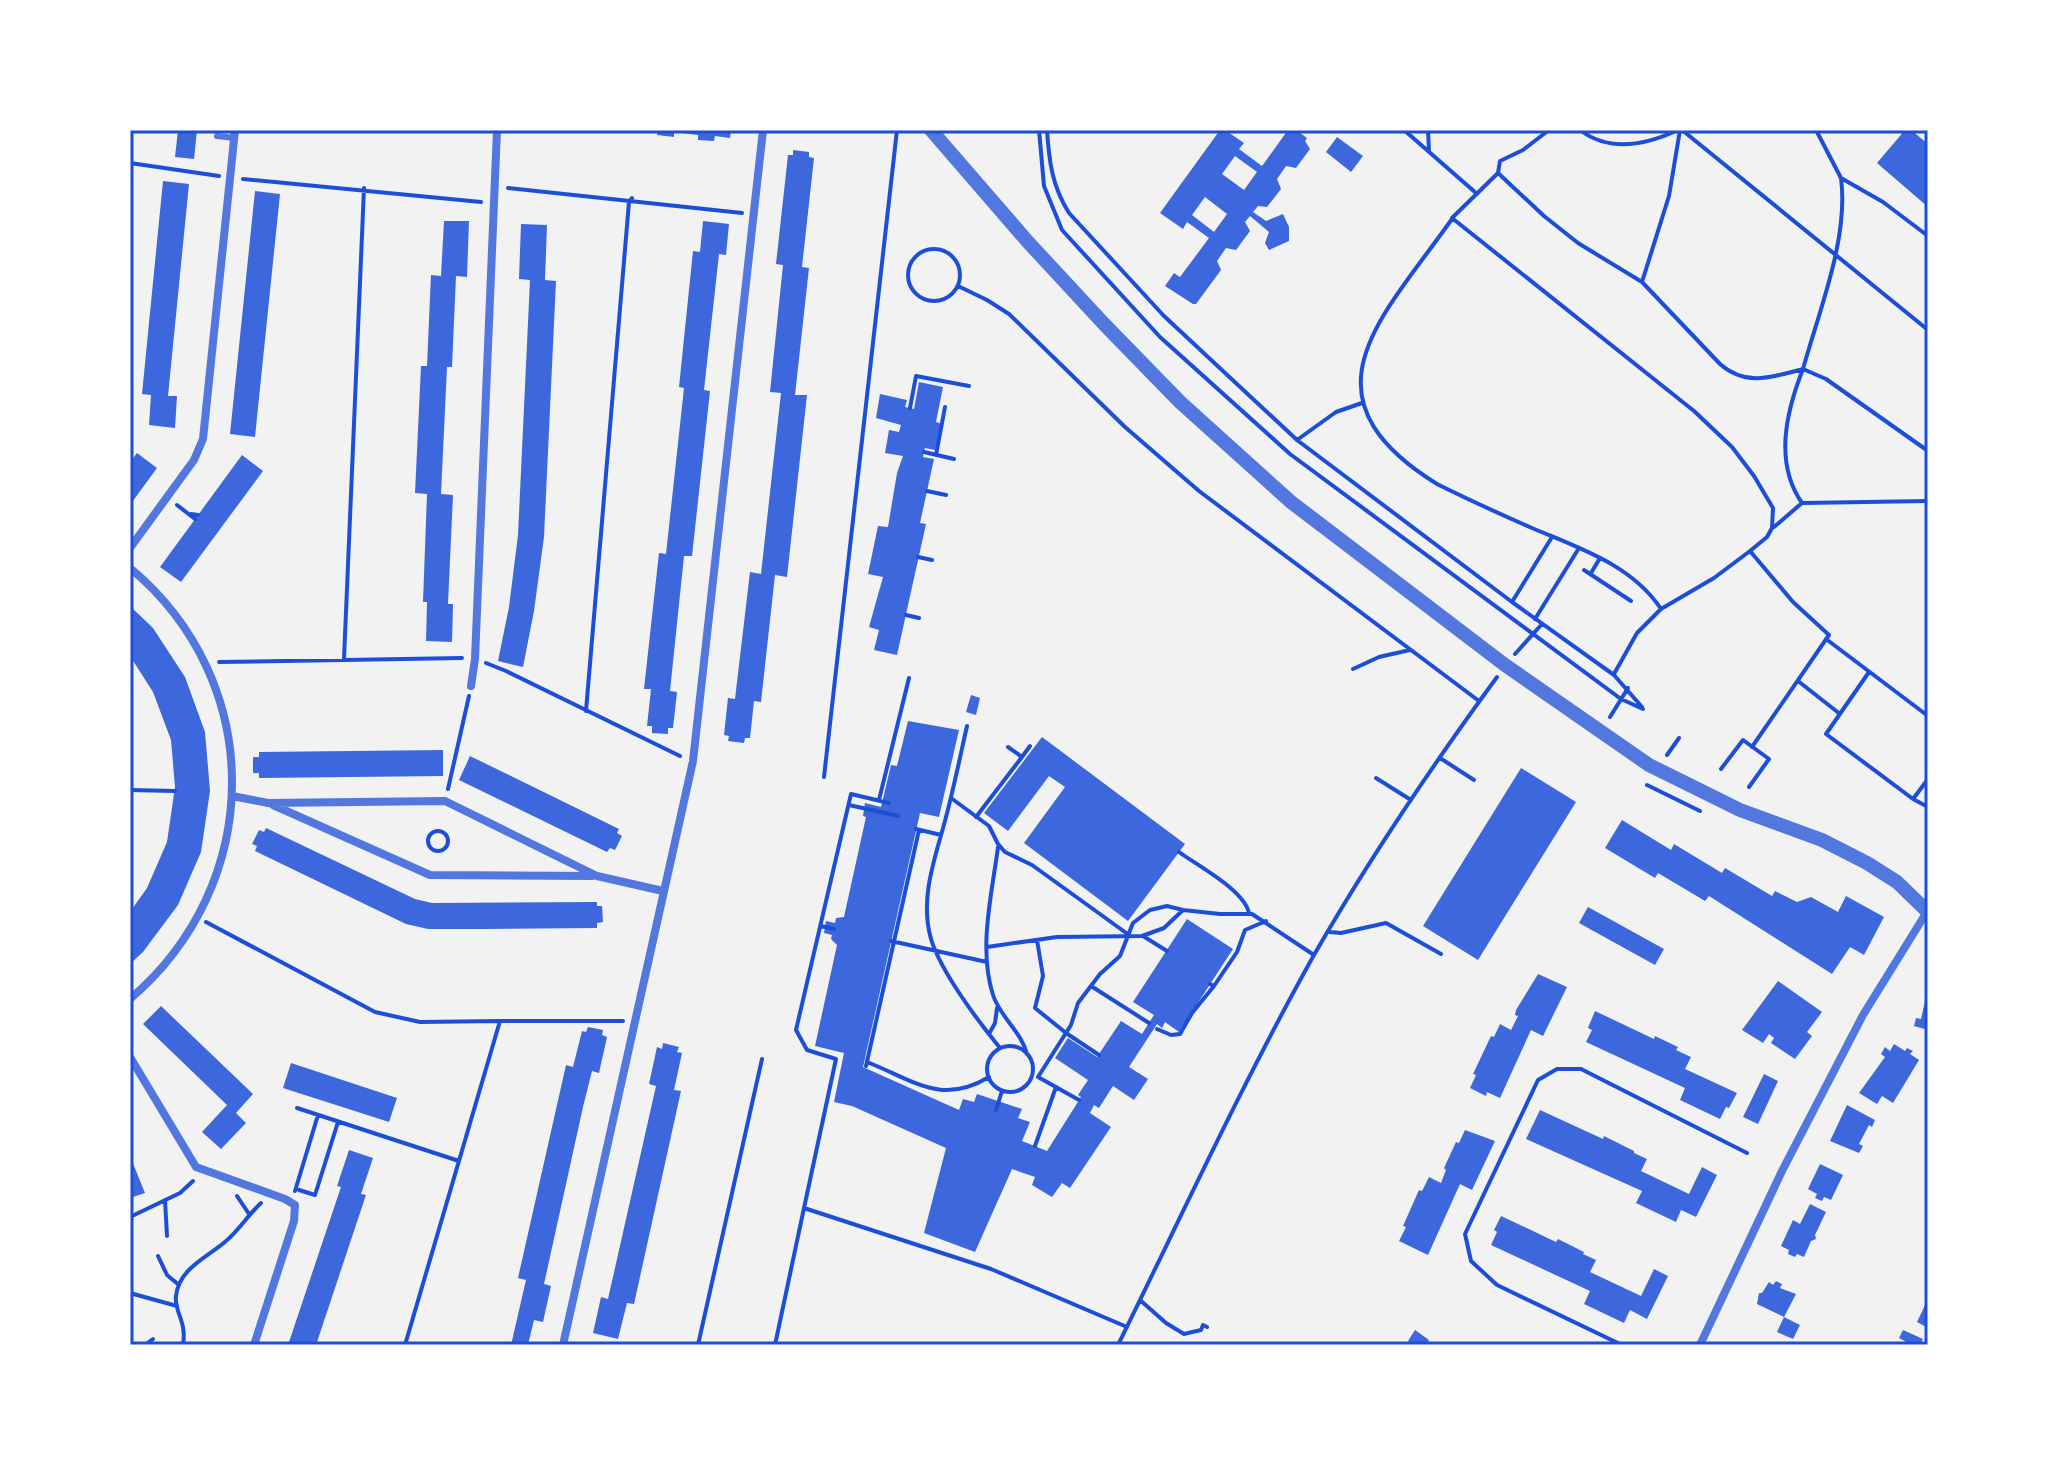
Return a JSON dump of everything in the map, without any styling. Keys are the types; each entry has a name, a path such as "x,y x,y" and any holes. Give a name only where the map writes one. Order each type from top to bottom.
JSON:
{"street":[{"path":"471,686 475,659 497,130"},
{"path":"563,1345 693,761 763,130"},
{"path":"931,130 1028,242 1180,402 1291,502 1505,665 1657,770 1740,810 1822,840 1867,863 1897,882 1928,911 1863,1015 1789,1157 1700,1345"},
{"path":"130,548 194,460 203,439 235,134"},
{"path":"130,568 177,616 206,665 228,732 232,796 224,852 200,914 173,954 130,999"},
{"path":"232,796 268,803 445,801 597,876"},
{"path":"268,803 430,875 597,876 663,891"},
{"path":"130,1057 196,1167 292,1201 296,1209 254,1345"}],"lane":[{"path":"217,136 235,134"}],"path":[{"path":"824,777 897,130"},
{"path":"1039,130 1044,186 1062,230 1160,337 1290,454 1621,699 1643,709 1614,675 1297,440 1164,316 1069,213 1051,174 1047,130"},
{"path":"1404,130 1476,193"},
{"path":"1428,130 1429,151"},
{"path":"1549,130 1523,150 1500,161 1498,173 1452,218 1370,337 1360,374 1362,403 1380,435 1417,471 1476,503 1600,558 1644,587 1661,609"},
{"path":"1580,130 1601,141 1625,144 1655,140 1680,130"},
{"path":"1642,282 1669,196 1680,130"},
{"path":"1680,130 1928,330"},
{"path":"1802,503 1790,481 1784,455 1787,425 1842,221 1841,178 1816,130"},
{"path":"130,163 231,177 485,203 495,189 510,188 754,215"},
{"path":"1498,173 1534,208 1578,243 1642,282 1700,345 1732,373 1755,380 1803,369 1826,379 1928,451"},
{"path":"1841,178 1883,202 1928,236"},
{"path":"344,659 364,190"},
{"path":"586,711 630,200"},
{"path":"1452,218 1717,432 1754,476 1768,499 1773,508 1772,528"},
{"path":"943,250 956,261 960,277 958,286 946,298 921,297 910,284 909,268 919,254 943,250"},
{"path":"958,286 1009,314 1125,427 1199,491 1479,701"},
{"path":"910,408 916,376 969,386"},
{"path":"1297,440 1325,418 1362,403"},
{"path":"936,455 945,407"},
{"path":"924,452 954,459"},
{"path":"927,491 946,495"},
{"path":"1614,675 1637,633 1661,609 1714,578 1750,551 1802,503 1928,501"},
{"path":"177,505 197,517"},
{"path":"1512,602 1552,537"},
{"path":"1535,619 1579,548"},
{"path":"1750,551 1793,602 1829,635 1752,747"},
{"path":"918,557 932,560"},
{"path":"1590,574 1600,558"},
{"path":"1584,570 1631,601"},
{"path":"906,615 919,618"},
{"path":"1118,1345 1263,1050 1314,955 1411,800 1479,701 1505,665 1542,624"},
{"path":"1826,639 1928,716"},
{"path":"1353,669 1379,657 1410,650"},
{"path":"206,665 214,662 344,659 475,659 506,671 677,755"},
{"path":"1869,672 1826,734 1928,807"},
{"path":"879,800 909,678"},
{"path":"1798,681 1840,714"},
{"path":"447,791 471,686"},
{"path":"1600,733 1628,688"},
{"path":"967,726 932,863 929,929 937,951 1000,1048"},
{"path":"1665,757 1679,738"},
{"path":"1721,769 1743,740 1769,759 1749,787"},
{"path":"976,817 1030,746"},
{"path":"1008,747 1022,757"},
{"path":"1440,758 1474,780"},
{"path":"1376,778 1411,800"},
{"path":"1913,799 1928,779"},
{"path":"130,790 175,791"},
{"path":"775,1345 836,1059 807,1050 796,1030 851,794 889,803"},
{"path":"951,798 994,831 998,844 987,947 992,993 997,1006 1021,1039 1036,1075 1079,1100"},
{"path":"849,805 898,816"},
{"path":"440,831 442,822"},
{"path":"941,835 918,830 866,1064 942,1091 966,1089 989,1077"},
{"path":"440,831 447,836 448,843 444,849 435,851 429,847 428,837 440,831"},
{"path":"998,844 1005,852 1032,865 1129,935"},
{"path":"433,859 435,851"},
{"path":"1182,851 1231,889 1247,906 1249,913"},
{"path":"1027,1054 1012,1046 1000,1048 990,1058 987,1068 994,1086 1012,1092 1022,1089 1036,1075 1066,1033 1078,1003 1117,961 1133,923 1153,908 1167,906 1220,914 1249,913 1266,921 1287,939 1314,955"},
{"path":"987,947 1037,940 1143,936 1169,925 1183,910"},
{"path":"200,914 207,923 375,1012 420,1022 621,1019 624,1023 633,1023"},
{"path":"1157,1027 1171,1035 1180,1034 1237,952 1245,930 1266,921"},
{"path":"1328,932 1341,933 1386,923 1441,954"},
{"path":"821,926 834,929"},
{"path":"1143,936 1167,951"},
{"path":"1037,940 1043,976 1035,1008 1099,1055"},
{"path":"892,942 987,962"},
{"path":"1091,986 1149,1023"},
{"path":"989,1034 995,1023 997,1006"},
{"path":"405,1345 500,1021"},
{"path":"698,1345 762,1059"},
{"path":"1622,1345 1497,1285 1471,1261 1465,1234 1538,1080 1557,1069 1581,1069 1747,1153"},
{"path":"1035,1146 1056,1087"},
{"path":"996,1110 1002,1091"},
{"path":"297,1108 459,1161"},
{"path":"292,1201 318,1115"},
{"path":"296,1189 315,1195 338,1122"},
{"path":"130,1217 191,1184"},
{"path":"183,1345 184,1325 177,1306 179,1285 195,1264 226,1241 271,1194"},
{"path":"165,1200 167,1236"},
{"path":"804,1208 991,1269 1127,1327"},
{"path":"158,1256 167,1275 179,1285"},
{"path":"130,1293 177,1306"},
{"path":"1140,1300 1184,1334 1201,1330 1203,1325 1207,1327"},
{"path":"145,1345 153,1339"},
{"path":"215,1345 233,1345"}],"building":[{"path":"178,130 197,130 194,159 175,157"},
{"path":"658,130 731,130 730,138 715,136 714,141 698,140 698,135 674,132 674,137 657,135"},
{"path":"1220,130 1244,143 1239,149 1262,166 1288,130 1296,130 1307,138 1305,141 1310,149 1296,168 1286,166 1277,179 1281,189 1267,207 1258,206 1253,212 1266,221 1283,214 1289,227 1289,241 1269,250 1265,243 1269,232 1250,216 1245,222 1250,231 1236,250 1226,248 1217,261 1221,270 1196,304 1165,286 1174,273 1180,277 1209,238 1187,222 1183,229 1160,213","holes":["1235,156 1257,172 1244,190 1222,174","1205,197 1227,214 1214,232 1192,215"]},
{"path":"1905,130 1911,130 1928,144 1928,207 1877,163"},
{"path":"1337,137 1363,156 1351,172 1326,152"},
{"path":"793,150 809,152 809,157 814,158 802,267 809,268 795,395 807,395 787,577 775,575 761,702 754,701 750,738 745,738 744,743 728,741 729,736 724,735 728,698 735,699 750,572 761,574 781,393 770,392 783,265 776,264 788,155 793,155"},
{"path":"163,181 189,184 168,396 177,396 175,428 149,425 151,395 142,394"},
{"path":"255,191 280,194 255,437 230,434"},
{"path":"444,221 469,221 467,277 456,276 452,367 447,367 441,494 453,495 448,604 453,604 452,642 426,641 427,602 423,602 427,494 415,493 421,366 427,366 431,275 441,276"},
{"path":"703,221 729,224 726,255 719,254 704,390 710,391 692,556 684,556 670,691 677,692 673,728 668,728 668,734 652,733 652,726 647,726 651,689 644,689 659,553 666,554 684,388 679,387 693,251 700,252"},
{"path":"521,224 547,225 545,280 556,281 544,537 523,667 498,661 518,535 530,280 519,279"},
{"path":"919,382 943,387 936,422 942,424 936,450 925,448 923,457 934,459 920,523 926,524 897,655 874,650 879,630 869,627 883,577 868,574 878,526 888,527 903,456 885,453 889,430 899,432 901,425 876,418 880,394 907,400 905,407 914,409"},
{"path":"137,453 157,468 130,505 130,462"},
{"path":"242,455 263,471 181,582 160,567"},
{"path":"130,606 153,628 185,677 205,732 210,791 201,852 178,905 143,952 130,964 130,912 147,888 167,842 175,787 171,740 153,692 130,656"},
{"path":"971,695 980,698 976,715 966,712"},
{"path":"908,721 959,730 939,817 920,813 863,1067 959,1110 963,1099 974,1102 977,1094 1022,1109 1018,1118 1030,1122 1022,1141 1047,1151 1081,1097 1078,1095 1088,1080 1055,1058 1068,1038 1097,1057 1121,1021 1142,1034 1154,1015 1133,1002 1187,919 1233,949 1179,1032 1165,1022 1162,1028 1157,1024 1129,1067 1148,1079 1134,1100 1113,1086 1099,1108 1094,1105 1090,1113 1111,1127 1070,1188 1062,1183 1052,1197 1032,1185 1035,1177 1012,1169 975,1252 924,1233 946,1148 852,1106 834,1102 844,1053 815,1046 837,945 831,939 832,935 824,933 826,921 835,923 836,918 844,917 866,817 863,816 865,803 881,807 891,765 897,766"},
{"path":"1042,737 1185,844 1128,921 1024,843 1065,787 1049,776 1008,831 984,813"},
{"path":"443,750 443,776 259,778 259,773 253,773 253,757 259,757 259,752"},
{"path":"470,756 619,829 617,833 622,836 615,850 610,848 607,852 459,780"},
{"path":"1521,768 1576,802 1478,960 1423,926"},
{"path":"1622,820 1671,850 1674,844 1722,873 1725,868 1772,896 1775,891 1797,902 1811,897 1838,912 1846,896 1884,917 1864,955 1850,947 1832,974 1709,896 1705,901 1658,873 1655,878 1605,848"},
{"path":"266,828 415,899 432,903 597,902 597,906 602,906 603,922 597,923 597,928 428,929 406,924 255,851 257,846 252,844 259,830 264,832"},
{"path":"1588,907 1664,949 1655,965 1579,923"},
{"path":"1538,974 1567,987 1543,1036 1531,1030 1500,1098 1487,1092 1486,1096 1470,1088 1476,1075 1473,1074 1491,1036 1494,1037 1500,1024 1511,1030 1518,1016 1515,1015 1516,1010"},
{"path":"1778,981 1822,1012 1807,1032 1812,1036 1795,1059 1771,1043 1774,1038 1769,1034 1763,1043 1742,1030"},
{"path":"1927,992 1928,1030 1914,1026 1916,1018 1921,1019"},
{"path":"161,1006 253,1094 236,1113 246,1123 221,1149 202,1132 227,1105 143,1024"},
{"path":"1595,1011 1678,1047 1676,1050 1691,1057 1685,1069 1737,1093 1729,1108 1726,1107 1720,1119 1680,1100 1685,1088 1586,1042 1592,1030 1588,1028"},
{"path":"588,1027 603,1030 602,1035 607,1037 599,1073 592,1071 583,1107 544,1284 551,1286 543,1322 534,1320 528,1345 511,1345 526,1280 518,1278 566,1065 573,1067 582,1031 586,1032"},
{"path":"663,1043 679,1047 677,1052 682,1053 674,1090 681,1091 634,1304 627,1303 618,1339 593,1333 601,1297 608,1299 656,1086 649,1084 657,1047 662,1049"},
{"path":"1894,1044 1905,1051 1907,1048 1913,1051 1910,1054 1919,1060 1893,1103 1882,1096 1877,1104 1859,1093 1885,1057 1881,1054 1885,1047 1890,1051"},
{"path":"291,1063 397,1098 389,1122 283,1088"},
{"path":"1764,1074 1778,1081 1758,1124 1743,1117"},
{"path":"1847,1105 1875,1120 1859,1144 1863,1146 1859,1153 1830,1141"},
{"path":"1540,1110 1634,1151 1647,1159 1641,1171 1689,1194 1702,1167 1717,1175 1696,1217 1681,1210 1676,1222 1636,1203 1642,1191 1526,1139"},
{"path":"1465,1130 1495,1141 1472,1190 1460,1184 1428,1255 1399,1241 1406,1227 1403,1226 1419,1190 1422,1191 1429,1177 1441,1183 1444,1168"},
{"path":"349,1150 373,1158 361,1194 366,1195 316,1345 288,1345 341,1187 337,1186"},
{"path":"130,1156 145,1193 130,1198"},
{"path":"1820,1164 1843,1175 1831,1200 1815,1198 1817,1194 1808,1189"},
{"path":"1810,1204 1826,1212 1816,1239 1811,1241 1804,1257 1797,1254 1795,1257 1781,1246 1793,1220 1800,1224"},
{"path":"1501,1216 1584,1252 1596,1260 1590,1272 1641,1296 1654,1269 1668,1276 1647,1319 1630,1310 1624,1323 1584,1304 1590,1291 1491,1245"},
{"path":"1776,1281 1782,1284 1780,1288 1796,1294 1784,1317 1757,1304 1759,1293 1769,1282 1773,1285"},
{"path":"1928,1299 1928,1328 1917,1322"},
{"path":"1784,1317 1800,1325 1793,1339 1777,1332"},
{"path":"1415,1330 1429,1340 1426,1345 1412,1345 1408,1341"},
{"path":"1903,1330 1923,1339 1920,1345 1912,1345 1899,1338"}]}
